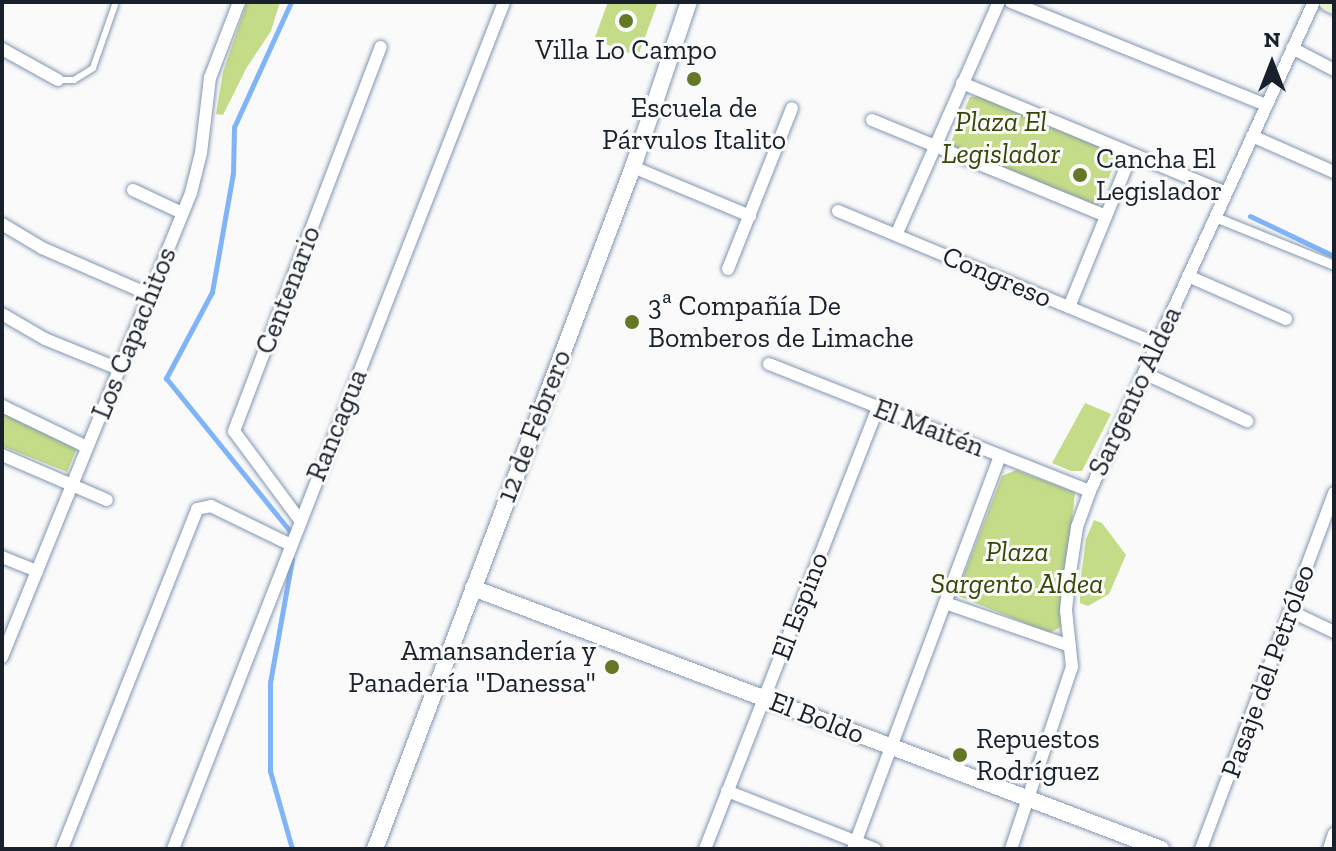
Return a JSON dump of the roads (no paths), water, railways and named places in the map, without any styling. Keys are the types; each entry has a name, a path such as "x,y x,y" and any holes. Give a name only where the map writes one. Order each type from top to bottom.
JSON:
{"main road":[{"path":"1328,2 1334,5"}],"street":[{"name":"Los Capachitos","path":"3,651 197,175 210,78 239,2"},
{"name":"Rancagua","path":"173,849 504,2"},
{"name":"12 de Febrero","path":"375,849 633,167 689,2"},
{"path":"897,233 999,2"},
{"path":"1011,2 1266,105"},
{"name":"Sargento Aldea","path":"1011,849 1072,667 1066,610 1077,527 1090,491 1314,2"},
{"name":"Centenario","path":"294,533 234,431 381,47"},
{"path":"1292,48 1334,70"},
{"path":"2,49 58,80"},
{"path":"962,83 1226,193"},
{"path":"728,269 792,108"},
{"path":"872,120 1106,216"},
{"path":"1252,136 1334,172"},
{"path":"1069,307 1131,155"},
{"path":"633,167 750,216"},
{"path":"133,190 182,213"},
{"name":"Congreso","path":"838,211 1157,344"},
{"path":"1215,217 1334,265"},
{"path":"2,224 42,248 150,295"},
{"path":"1188,276 1286,319"},
{"path":"2,314 45,339 119,369"},
{"name":"El Maitén","path":"769,364 1090,491"},
{"path":"1144,373 1247,421"},
{"path":"2,406 87,447"},
{"name":"El Espino","path":"705,849 878,408"},
{"path":"2,455 107,500"},
{"path":"854,845 1000,456"},
{"name":"Pasaje del Petróleo","path":"1201,849 1334,493"},
{"path":"62,849 197,509 211,506 294,533"},
{"path":"2,557 37,571"},
{"name":"El Boldo","path":"473,588 1161,849"},
{"path":"945,603 1070,646"},
{"path":"1290,611 1334,632"},
{"path":"727,791 854,845 875,849"},
{"path":"1329,849 1334,834"}],"lane":[{"path":"58,80 74,80 93,68 115,5"}],"waterway":[{"path":"291,2 234,127 233,173 212,292 166,378 293,535"},
{"path":"1250,216 1334,256"},
{"path":"292,559 270,682 270,771 292,849"}],"place":[{"name":"Villa Lo Campo","path":"626,21"},
{"name":"Escuela de Párvulos Italito","path":"694,79"},
{"name":"Cancha El Legislador","path":"1080,175"},
{"name":"3ª Compañía De Bomberos de Limache","path":"632,322"},
{"name":"Amansandería y Panadería \"Danessa\"","path":"612,667"},
{"name":"Repuestos Rodríguez","path":"960,755"}],"park label":[{"name":"Plaza El Legislador","path":"1001,138"},
{"name":"Plaza Sargento Aldea","path":"1017,568"}]}
